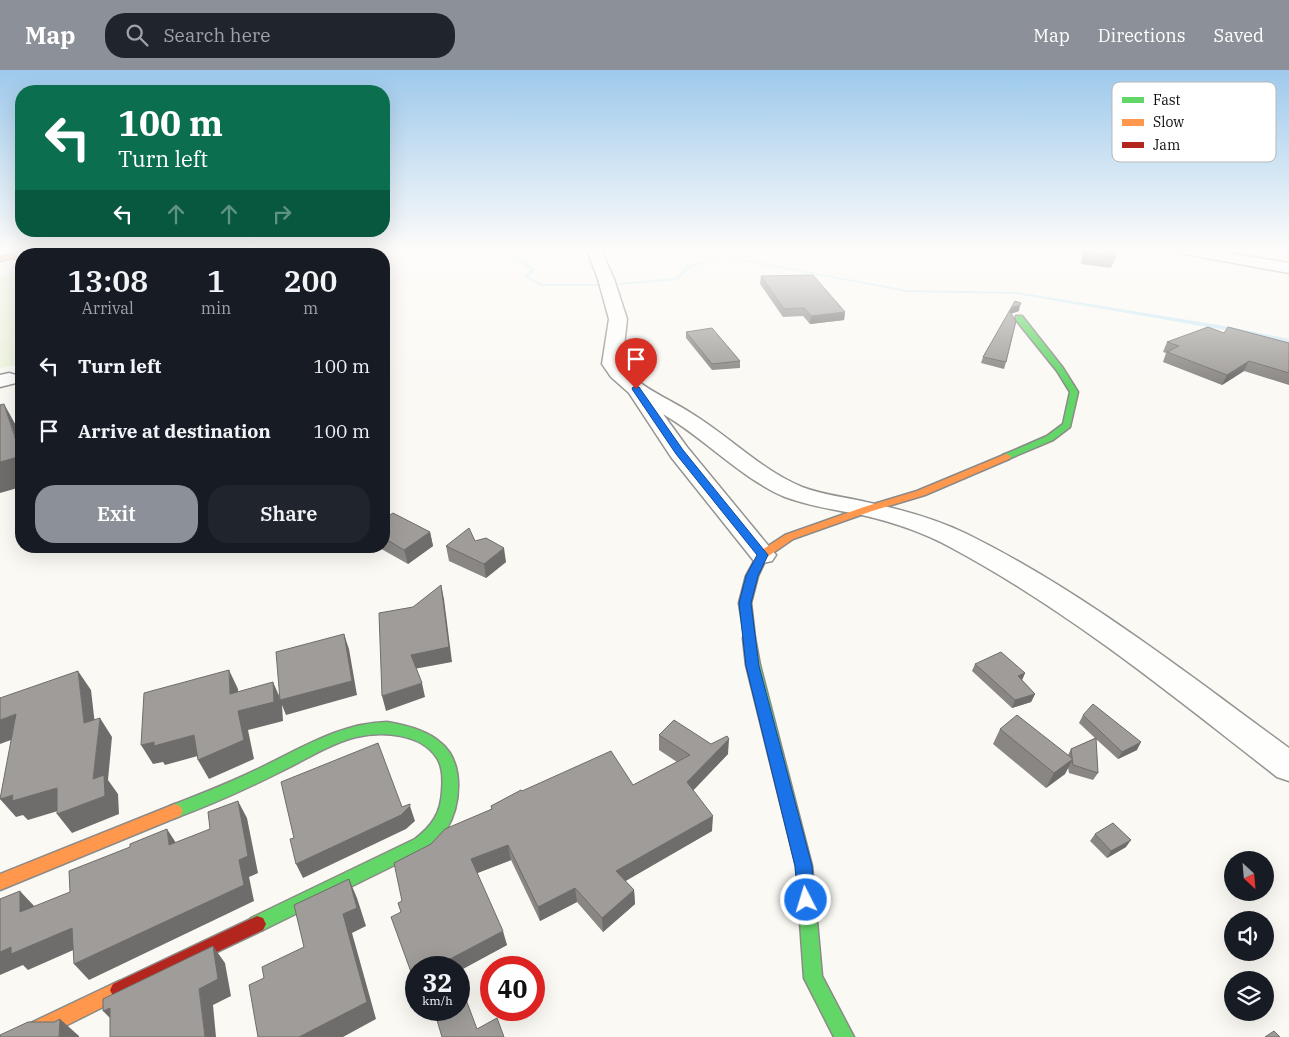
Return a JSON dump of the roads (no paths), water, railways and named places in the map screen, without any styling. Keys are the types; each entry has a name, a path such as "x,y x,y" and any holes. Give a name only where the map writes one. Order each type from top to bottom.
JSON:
{"street":[{"path":"611,295 618,319 612,364 618,373 636,389 674,411 750,466 783,487 814,498 868,509 921,524 957,540 1034,584 1119,640 1289,767"},
{"path":"844,1037 813,978 804,866 753,666 745,603 752,576 763,555 789,537 868,509 921,493 1050,438 1067,425 1074,392 1060,370 1019,318"},
{"path":"636,389 679,452 763,555"},
{"path":"0,882 223,791 329,743 359,732 381,728 401,730 425,740 440,750 448,768 449,793 445,817 437,832 421,844 23,1037"}],"waterway":[{"path":"1029,295 1225,328 1289,341"}]}
